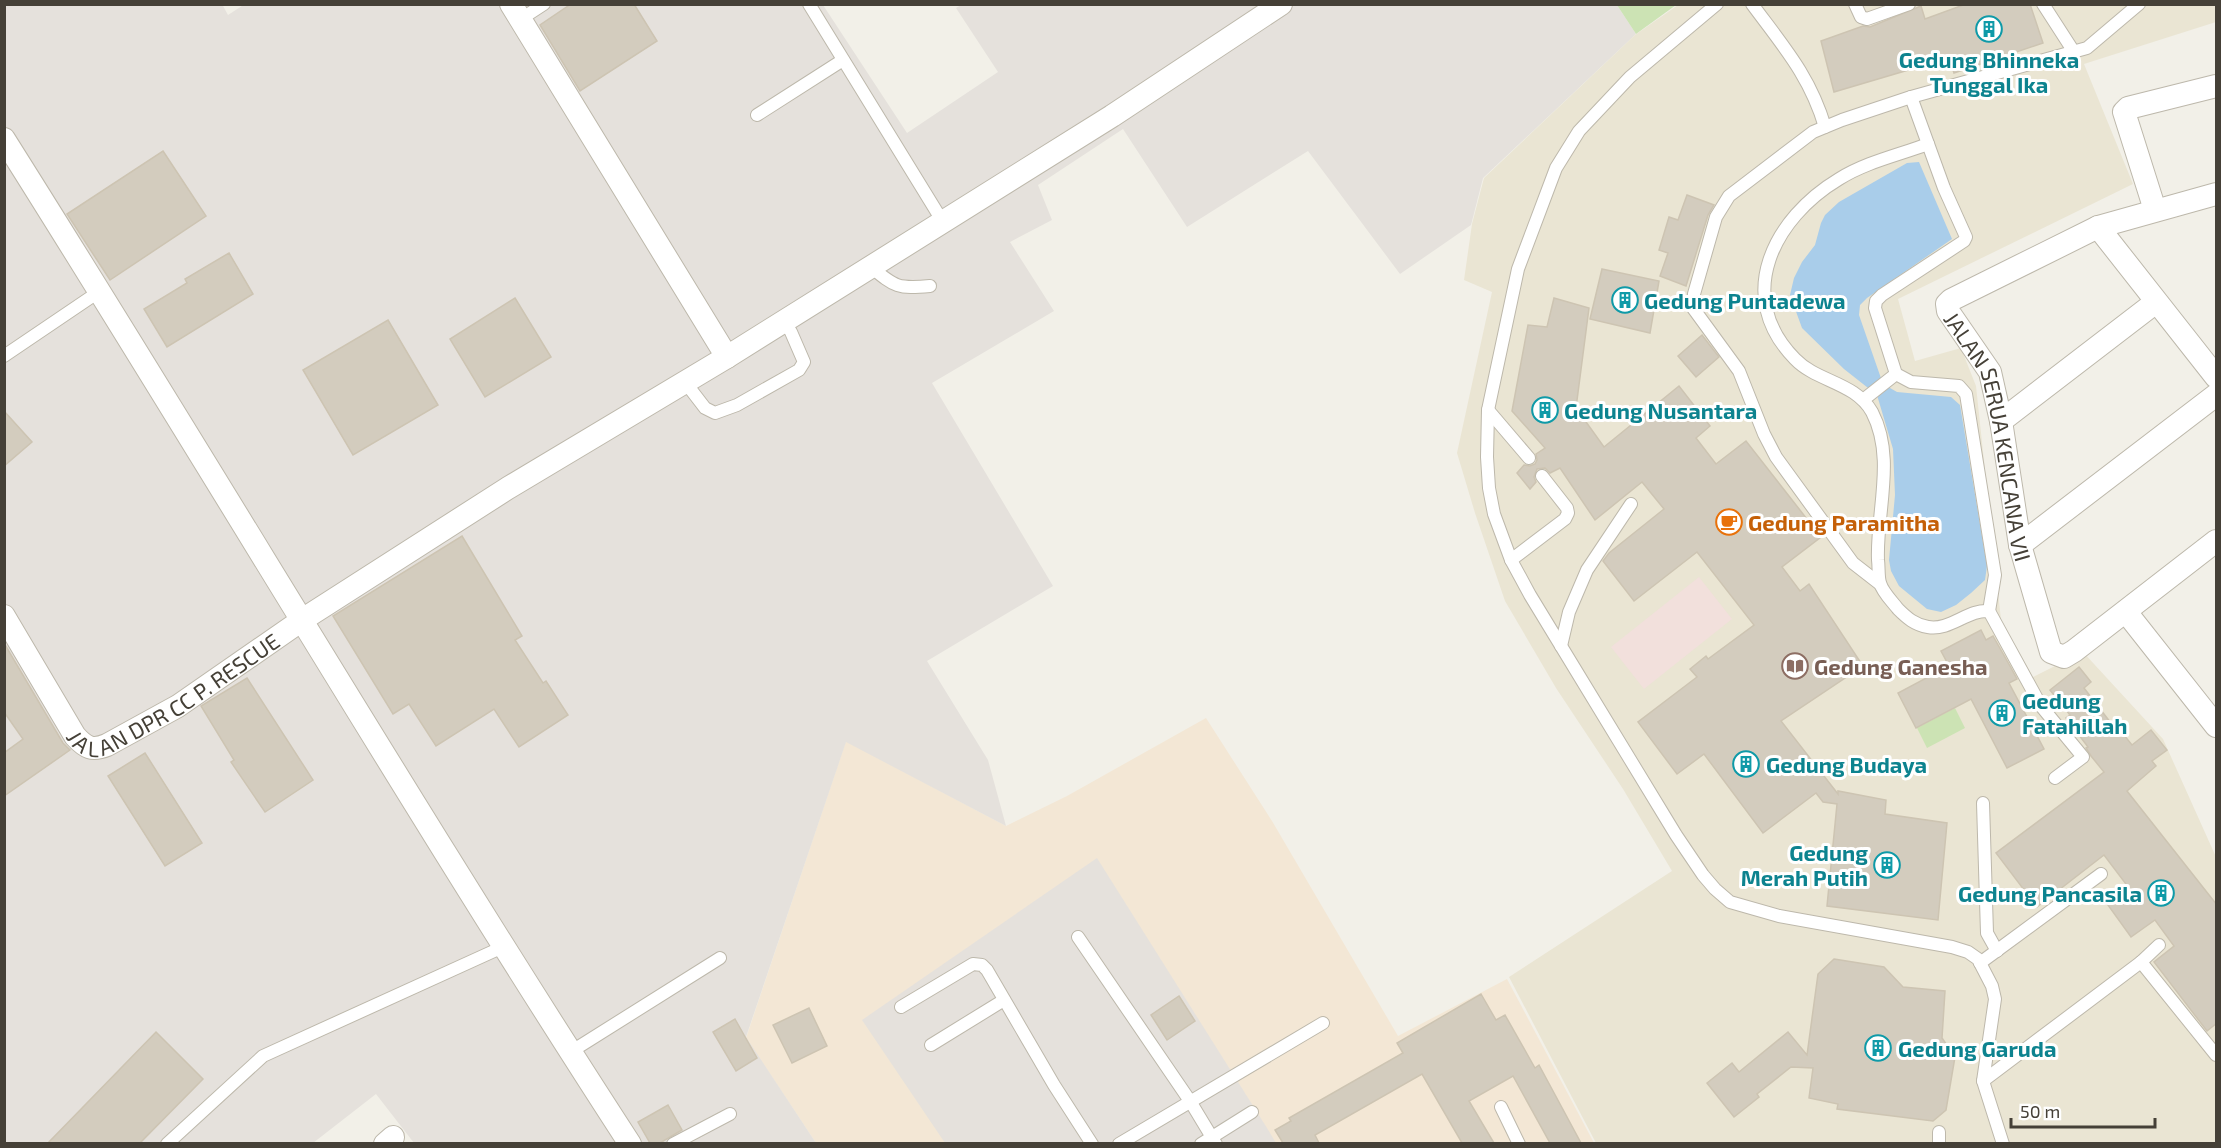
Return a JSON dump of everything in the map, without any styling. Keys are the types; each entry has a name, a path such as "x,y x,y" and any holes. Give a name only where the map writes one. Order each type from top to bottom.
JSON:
{"street":[{"path":"302,620 508,488 726,357 1112,116 1281,4"},
{"path":"516,12 726,357"},
{"path":"2155,210 2124,112 2128,108 2217,86"},
{"path":"4,139 505,946 630,1143"},
{"name":"JALAN SERUA KENCANA VII","path":"2214,549 2064,657 2051,652 2019,545 2001,421 1990,372 1948,311 1947,304 2098,227 2217,194"},
{"path":"2098,227 2217,377"},
{"path":"2001,421 2156,302"},
{"path":"2019,545 2217,395"},
{"path":"2126,612 2217,726"},
{"name":"JALAN DPR CC P. RESCUE","path":"4,616 75,736 84,746 95,750 107,746 178,706 302,620"}],"lane":[{"path":"516,12 544,4"},
{"path":"809,4 943,222"},
{"path":"1718,4 1630,77 1579,131 1556,168 1518,269 1488,410 1487,457 1494,514 1511,560 1561,646 1691,858 1715,889 1730,902 1779,916 1952,947 1968,952 1980,963 1992,986 1995,999 1983,1081 2003,1143"},
{"path":"1752,4 1795,60 1808,81 1818,101 1825,127"},
{"path":"1855,4 1862,17 1867,19 1909,4"},
{"path":"2043,4 2074,52"},
{"path":"1989,611 1981,610 1945,625 1930,628 1909,620 1887,597 1880,584 1853,563 1776,457 1764,434 1739,371 1696,313 1692,302 1716,217 1722,204 1740,186 1813,132 1911,97 2087,48 2139,4"},
{"path":"757,114 843,60"},
{"path":"1892,378 1875,308 1876,302 1882,295 1964,241 1966,237 1944,188 1911,97"},
{"path":"1868,397 1816,374 1797,362 1781,345 1765,306 1763,279 1770,255 1781,234 1800,210 1823,189 1855,170 1928,144"},
{"path":"871,267 890,283 906,288 930,286"},
{"path":"4,356 100,291"},
{"path":"685,382 705,408 715,413 737,405 799,370 804,362 784,321"},
{"path":"1868,397 1892,378"},
{"path":"1892,378 1959,386 1966,394 1995,575 1989,611 2041,706 2083,757 2055,778"},
{"path":"1868,397 1883,452 1883,495 1877,536 1880,584"},
{"path":"1488,410 1530,458"},
{"path":"1511,560 1565,519 1568,513 1567,508 1542,476"},
{"path":"1561,646 1569,612 1587,570 1631,504"},
{"path":"1983,803 1987,933 1997,951"},
{"path":"1980,963 2101,874"},
{"path":"1078,937 1190,1101 1210,1141 1252,1112"},
{"path":"1983,1081 2141,962 2160,945"},
{"path":"167,1143 263,1056 505,946"},
{"path":"572,1051 720,958"},
{"path":"2141,962 2217,1055"},
{"path":"901,1007 973,964 982,965 1054,1085 1092,1143"},
{"path":"931,1045 1004,1000"},
{"path":"1119,1143 1323,1023"},
{"path":"1501,1107 1519,1143"},
{"path":"673,1143 730,1114"}],"shaded area":[{"path":"222,4 228,15 245,4 823,5 907,133 998,72 956,8 961,5 1617,5 1636,34 1483,178 1471,225 1400,274 1308,151 1187,227 1123,129 1038,185 1052,220 1010,242 1054,311 932,383 1053,586 927,661 988,760 1006,826 846,742 746,1037 816,1143 414,1143 376,1094 313,1143 5,1144 5,5"},
{"path":"1678,5 2216,5 2216,22 2084,64 2133,184 1898,299 1915,361 1961,348 1976,386 2001,620 2033,677 2083,652 2163,739 2216,857 2216,1143 1596,1143 1509,977 1672,871 1623,789 1556,688 1505,601 1475,513 1457,453 1492,292 1464,280 1472,224 1484,178 1635,35"},
{"path":"1699,577 1732,619 1644,689 1611,647"},
{"path":"1206,718 1272,821 1398,1036 1507,979 1594,1143 816,1143 746,1038 846,741 1006,826 1067,796"},
{"path":"1097,858 1276,1143 945,1143 862,1020"}],"green space":[{"path":"1617,5 1676,5 1636,34"},
{"path":"1955,708 1965,728 1927,748 1917,728"}],"water":[{"path":"1919,162 1952,239 1867,298 1860,305 1859,315 1883,384 1897,392 1951,397 1960,405 1987,566 1985,580 1956,605 1941,612 1927,609 1899,586 1891,571 1889,560 1895,495 1893,449 1877,395 1844,369 1802,328 1790,295 1794,278 1802,262 1815,245 1825,215 1839,202 1907,163"}],"building":[{"path":"571,4 634,4 657,41 580,91 540,25"},
{"path":"1966,4 2030,4 2043,43 1954,73 1949,58 1834,92 1821,41 1863,26 1870,27 1921,6 1925,19"},
{"path":"163,151 206,216 110,280 67,214"},
{"path":"1687,195 1714,205 1708,215 1686,286 1660,276 1668,253 1659,250 1669,217 1678,220"},
{"path":"229,253 253,294 167,347 144,309 187,283 185,279"},
{"name":"Gedung Puntadewa","path":"1602,269 1659,281 1650,333 1590,319"},
{"path":"515,298 551,357 485,397 450,339"},
{"path":"1554,298 1589,308 1576,408 1604,447 1679,386 1710,426 1696,438 1716,464 1746,441 1821,537 1782,567 1800,591 1809,584 1863,666 1781,721 1838,794 1838,791 1886,800 1885,814 1947,823 1938,920 1827,906 1837,804 1823,802 1816,793 1763,833 1704,754 1677,774 1638,722 1697,677 1690,669 1706,656 1708,659 1754,625 1697,552 1634,601 1603,561 1609,553 1664,509 1642,482 1595,520 1560,468 1550,473 1545,468 1537,469 1534,477 1536,482 1530,489 1517,473 1524,465 1535,464 1536,454 1545,448 1512,411 1528,325 1547,327"},
{"path":"388,320 438,405 353,455 303,370"},
{"path":"1702,335 1719,357 1696,377 1678,356"},
{"path":"4,411 32,442 4,466"},
{"path":"462,536 522,636 515,640 543,683 546,681 568,715 519,747 494,709 436,746 409,704 393,714 333,616"},
{"name":"Gedung Fatahillah","path":"1981,630 1986,640 1993,636 2017,679 2009,683 2044,749 2007,768 1971,699 1916,728 1898,693 1949,666 1941,651"},
{"path":"4,643 63,743 70,750 4,796 4,753 23,739 4,712"},
{"name":"Gedung Pancasila","path":"2079,667 2091,682 2084,688 2114,727 2116,725 2132,745 2151,730 2167,750 2152,761 2156,766 2127,791 2217,905 2217,1023 2207,1031 2154,962 2174,946 2155,920 2131,937 2105,901 2126,884 2104,855 2037,907 1996,853 2104,772 2066,718 2070,715 2050,690"},
{"path":"247,678 313,780 265,812 231,762 234,760 201,706"},
{"path":"145,753 202,843 165,866 108,776"},
{"name":"Gedung Garuda","path":"1834,959 1884,967 1903,987 1945,991 1942,1038 1955,1057 1946,1110 1933,1121 1837,1109 1838,1104 1809,1098 1813,1068 1791,1067 1757,1094 1759,1097 1734,1117 1707,1083 1732,1063 1739,1072 1788,1032 1807,1055 1818,974"},
{"path":"1481,994 1496,1020 1505,1015 1535,1068 1539,1065 1581,1143 1550,1143 1513,1076 1469,1101 1494,1143 1462,1143 1422,1074 1315,1135 1319,1143 1283,1143 1275,1130 1291,1121 1289,1118 1403,1053 1397,1043"},
{"path":"1179,996 1195,1021 1167,1040 1151,1015"},
{"path":"809,1008 827,1046 792,1063 773,1025"},
{"path":"735,1019 757,1058 736,1071 713,1032"},
{"path":"156,1032 203,1079 140,1143 48,1143"},
{"path":"668,1105 682,1130 660,1143 650,1143 638,1122"}],"place":[{"name":"Gedung Bhinneka Tunggal Ika","path":"1989,29"},
{"name":"Gedung Puntadewa","path":"1625,300"},
{"name":"Gedung Nusantara","path":"1545,410"},
{"name":"Gedung Paramitha","path":"1729,522"},
{"name":"Gedung Ganesha","path":"1795,666"},
{"name":"Gedung Fatahillah","path":"2002,713"},
{"name":"Gedung Budaya","path":"1746,764"},
{"name":"Gedung Merah Putih","path":"1887,865"},
{"name":"Gedung Pancasila","path":"2161,893"},
{"name":"Gedung Garuda","path":"1878,1048"}]}
